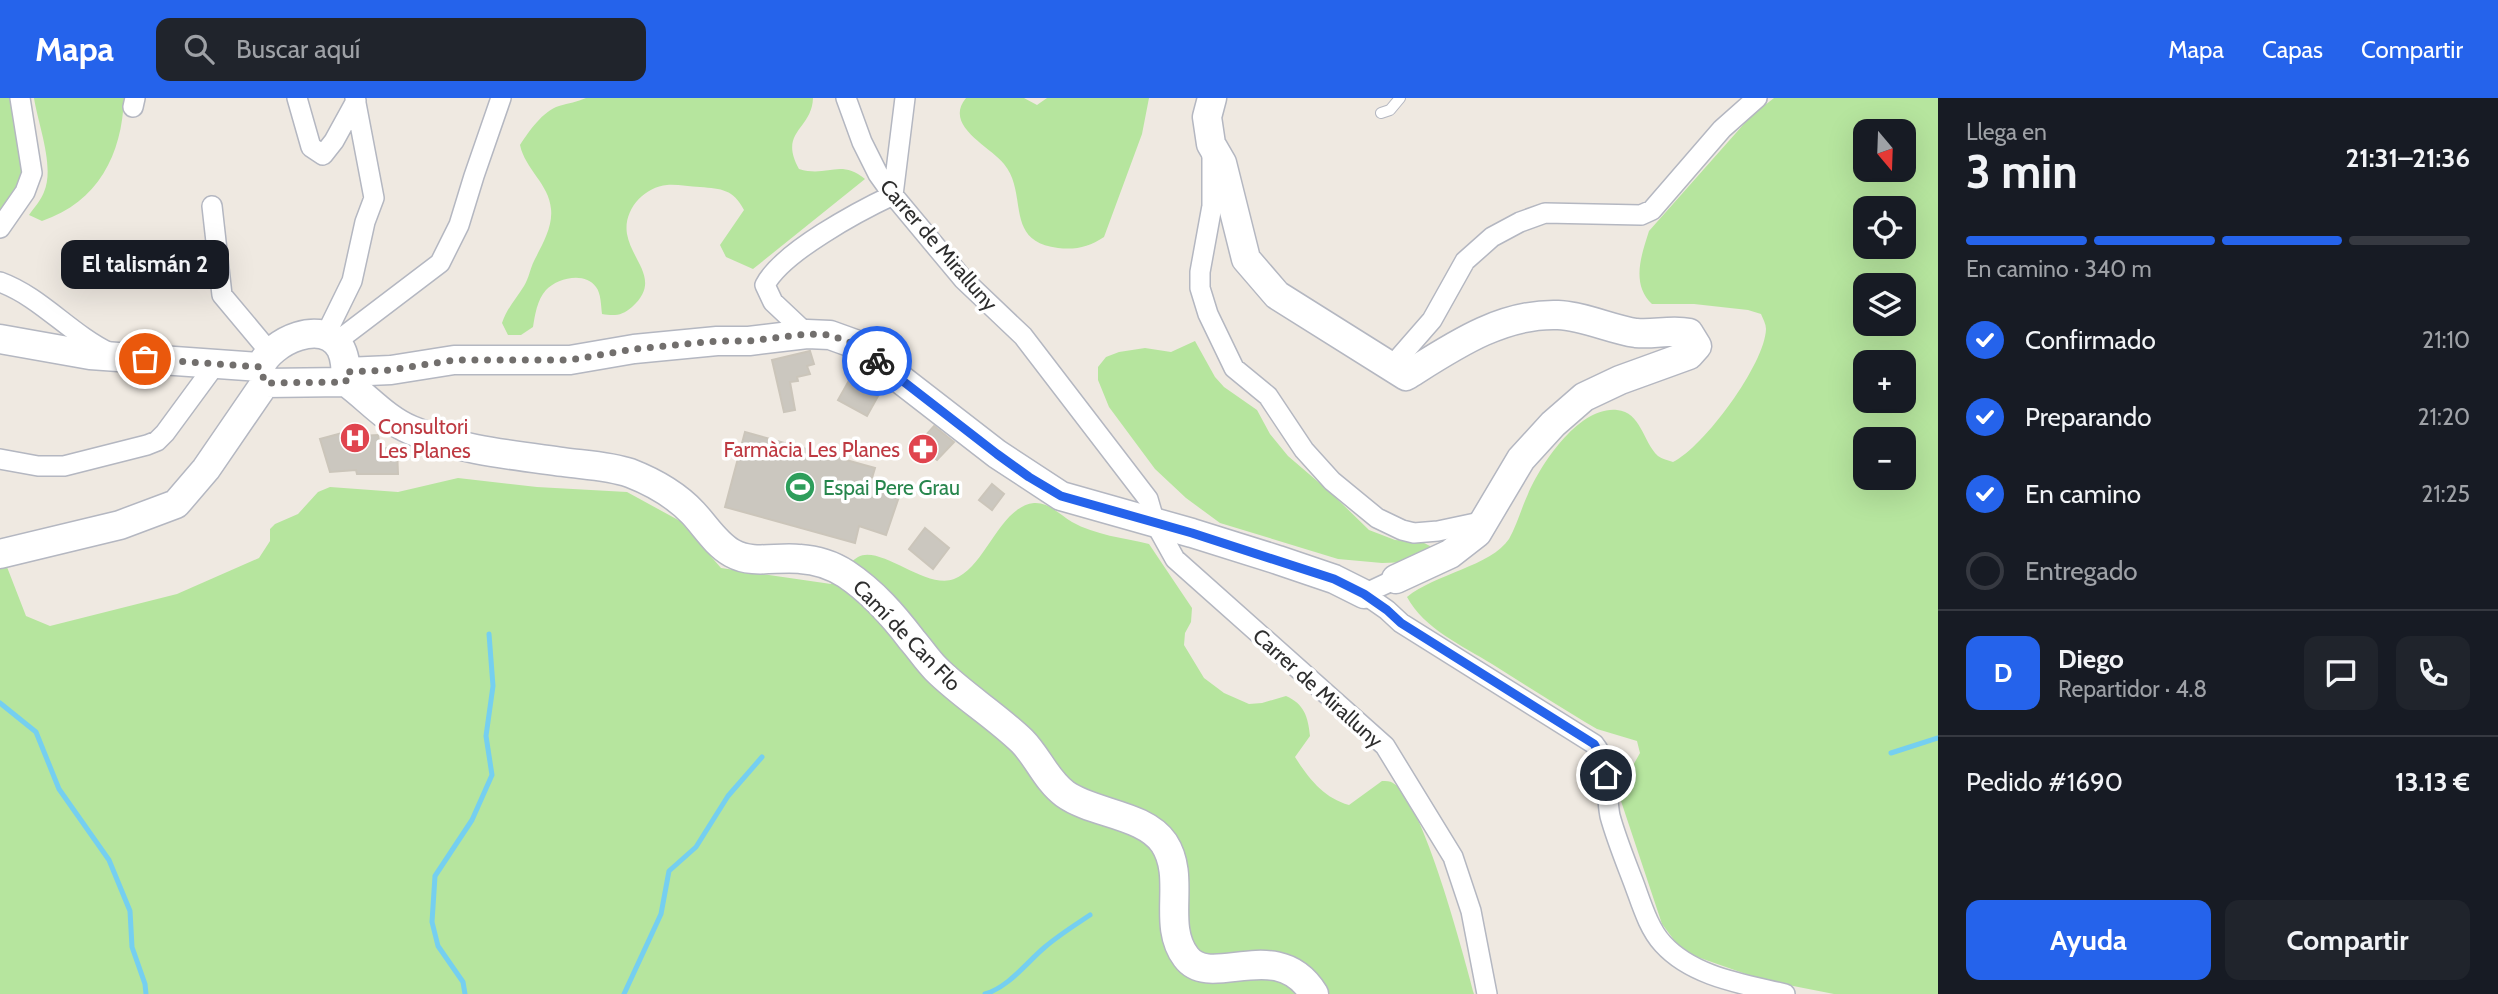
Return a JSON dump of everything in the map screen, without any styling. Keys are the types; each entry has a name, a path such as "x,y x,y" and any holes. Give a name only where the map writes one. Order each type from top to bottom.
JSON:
{"street":[{"path":"0,228 25,192 32,173 20,98"},
{"path":"297,98 311,147 323,155 334,141 356,99"},
{"path":"330,339 440,263 459,225 501,98"},
{"name":"Carrer de Miralluny","path":"846,98 878,174 963,279 1023,336 1148,499 1154,518 1175,559 1385,746 1453,857 1471,911 1487,994"},
{"path":"807,334 773,302 765,285 792,256 851,214 893,195 905,98"},
{"path":"1212,98 1207,117 1211,144 1212,206 1200,272 1200,288 1208,314 1234,368 1268,396 1304,450 1332,481 1377,518 1414,533 1485,521"},
{"path":"1391,367 1432,320 1465,261 1492,237 1545,212 1641,215 1652,210 1722,129 1757,98"},
{"path":"330,339 352,281 365,222 374,198 356,99"},
{"path":"1211,144 1222,163 1245,259 1277,295 1406,376 1460,342 1514,319 1558,315 1637,333 1677,330 1689,333 1697,346 1689,355 1620,380 1584,397 1553,424 1521,459 1477,533 1450,554 1364,594"},
{"path":"212,206 222,295 263,344 265,367"},
{"path":"0,282 29,297 94,345 119,357"},
{"path":"0,338 90,355 265,367 346,377 454,360 570,360 634,349 807,334 830,335 855,344 997,454 1061,496 1154,518 1334,579 1364,594 1401,623 1594,744 1606,765 1607,794 1618,839 1642,904 1662,943 1703,971 1785,994"},
{"path":"0,554 120,525 176,504 206,469 265,367 302,335 330,339 342,350 346,377"},
{"path":"0,459 38,466 64,466 147,445 165,433 215,365"},
{"name":"Camí de Can Flo","path":"346,377 397,423 444,442 628,472 658,486 692,512 721,545 739,557 798,558 833,566 878,599 933,667 1024,743 1063,793 1083,804 1153,831 1159,837 1174,875 1174,922 1177,942 1188,961 1205,968 1264,964 1283,968 1302,977 1314,994"}],"lane":[{"path":"1381,113 1390,110 1400,98"}],"green space":[{"path":"0,98 13,98 24,175 0,218"},
{"path":"34,98 124,98 118,139 103,174 78,202 62,213 42,221 29,215 44,192 48,170"},
{"path":"586,98 813,98 811,109 792,146 799,169 848,170 865,179 753,269 726,257 720,245 744,210 731,194 715,188 675,185 650,190 637,201 628,217 627,234 645,279 641,297 632,307 618,315 602,314 596,287 585,279 571,278 557,282 546,290 540,298 533,327 521,335 508,335 502,323 526,283 546,236 551,216 546,192 527,162 520,145 547,112"},
{"path":"966,98 1024,98 1037,105 1047,98 1149,98 1142,134 1104,237 1082,247 1065,249 1041,244 1030,236 1023,226 1015,189 1004,164 971,135 960,118 960,108"},
{"path":"1774,98 1938,98 1938,994 1834,994 1763,980 1683,952 1662,924 1618,792 1640,753 1637,741 1597,729 1457,643 1423,618 1407,597 1501,548 1512,534 1528,494 1552,453 1563,439 1589,417 1603,411 1625,412 1637,422 1658,456 1673,462 1700,440 1731,403 1763,344 1766,329 1761,314 1694,304 1652,304 1640,279 1643,250 1649,231 1751,116"},
{"path":"1195,341 1215,377 1224,387 1257,410 1270,434 1288,456 1369,530 1395,540 1422,542 1436,549 1410,562 1382,563 1338,559 1220,523 1186,498 1155,469 1109,407 1098,380 1098,367 1106,357 1119,352 1145,348 1171,352"},
{"path":"458,478 537,487 627,492 680,521 721,568 831,584 854,560 867,555 878,556 930,578 943,581 954,579 975,563 1011,515 1034,503 1049,507 1090,530 1149,544 1192,608 1184,645 1204,678 1224,693 1249,704 1286,696 1297,703 1308,722 1310,736 1295,757 1312,780 1332,798 1349,805 1382,781 1393,783 1405,795 1417,818 1441,881 1474,994 0,994 0,567 7,567 26,616 50,626 177,594 259,558 270,541 270,529 275,524 298,514 318,492 330,487 398,492"}],"building":[{"path":"810,351 814,364 807,366 810,374 790,382 795,410 784,412 772,360"},
{"path":"855,370 883,387 867,416 838,400"},
{"path":"934,426 954,442 937,460 918,444"},
{"path":"357,429 359,436 378,435 380,448 397,449 398,474 357,474 356,470 330,472 320,439"},
{"name":"Espai Pere Grau","path":"745,432 875,468 872,478 902,488 886,535 859,526 855,543 725,507"},
{"path":"992,484 1004,494 992,510 979,500"},
{"path":"925,528 949,548 933,569 909,549"}],"waterway":[{"path":"465,994 463,982 438,946 432,922 435,876 472,820 492,775 486,736 493,686 489,634"},
{"path":"0,703 36,732 59,789 109,860 130,911 132,947 146,994"},
{"path":"1891,753 1938,738"},
{"path":"624,994 661,914 669,871 696,847 728,796 762,757"},
{"path":"985,994 1010,980 1050,943 1090,915"}],"way so far":[{"path":"145,359 260,367 265,383 346,382 346,372 391,370 454,360 570,360 634,349 807,334 830,335 855,344 877,361"}],"place":[{"name":"El talismán 2","path":"145,359"},
{"name":"Consultori Les Planes","path":"355,438"},
{"name":"Farmàcia Les Planes","path":"923,449"},
{"name":"Espai Pere Grau","path":"800,487"}],"route":[{"path":"877,361 997,454 1061,496 1278,560 1334,579 1364,594 1401,623 1594,744 1602,754 1606,775"}]}
